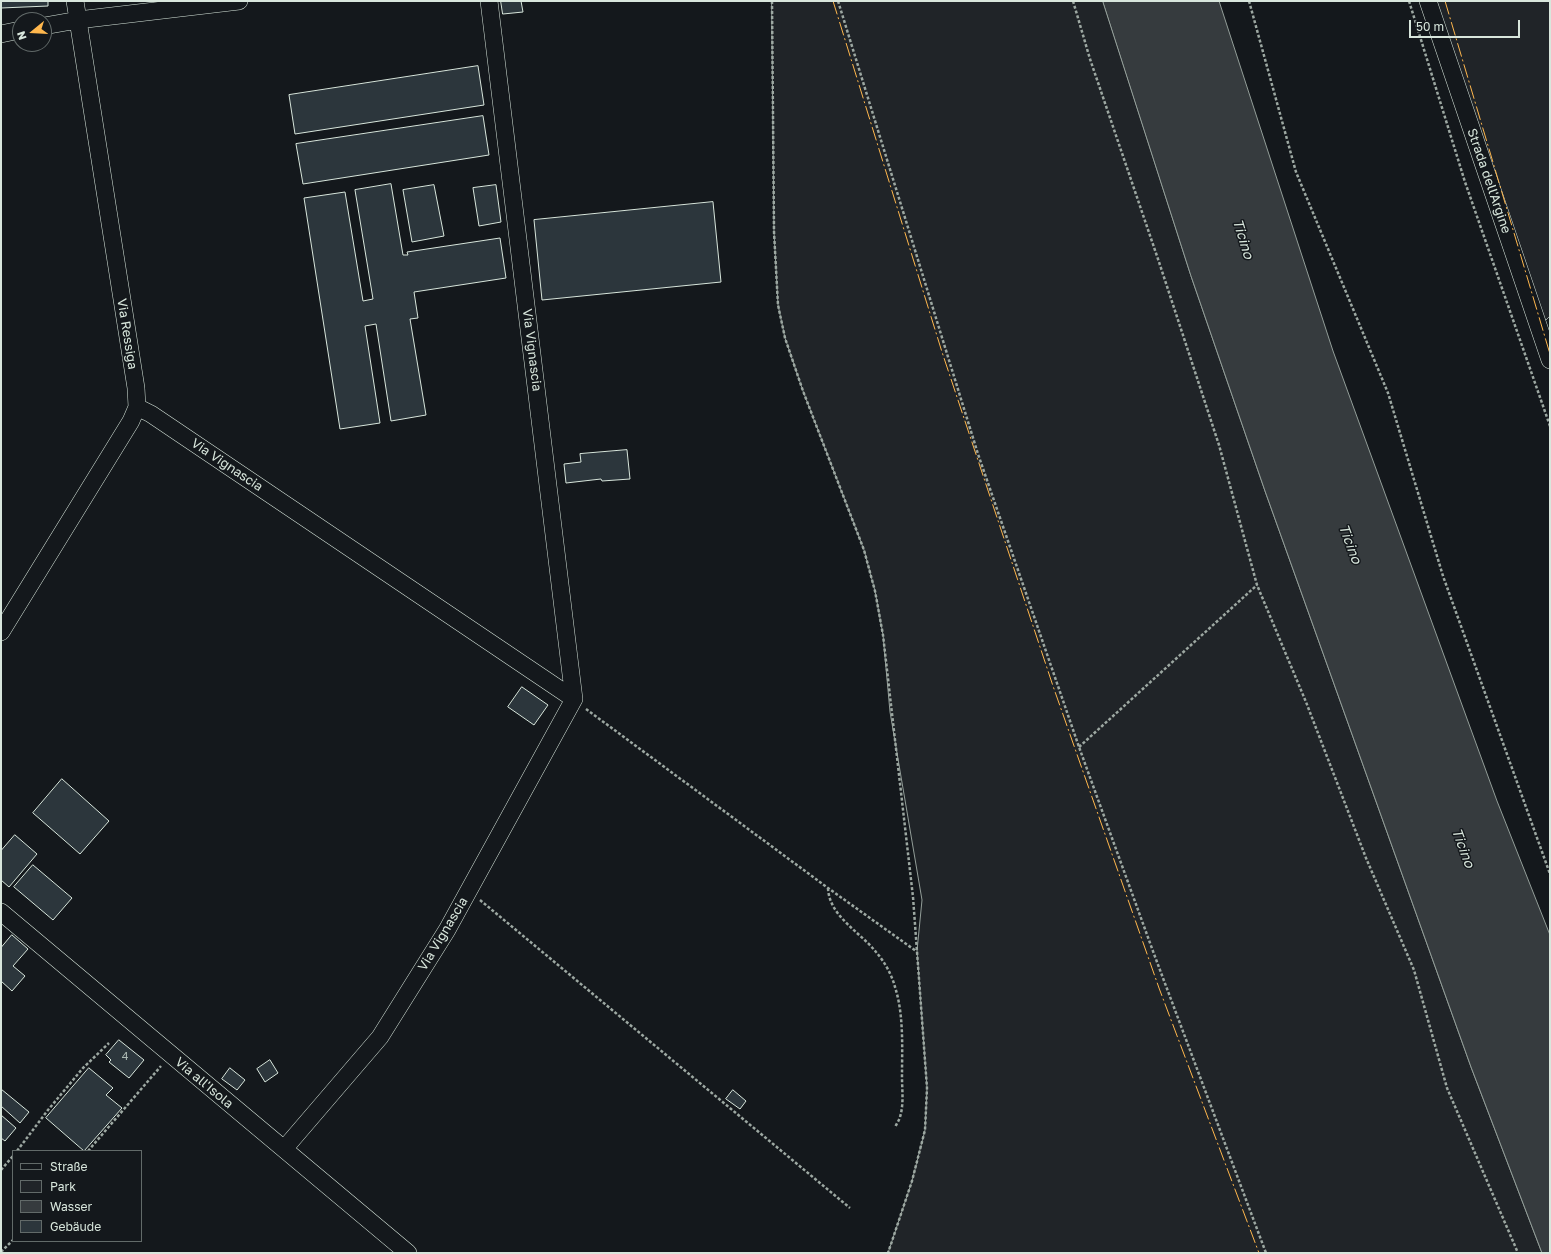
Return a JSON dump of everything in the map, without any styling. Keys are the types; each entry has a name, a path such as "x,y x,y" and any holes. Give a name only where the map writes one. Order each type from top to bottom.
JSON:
{"street":[{"name":"Via Ressiga","path":"1,632 131,421 137,407 136,388 76,1"},
{"path":"52,25 78,20 239,1"},
{"name":"Via Vignascia","path":"284,1149 380,1037 447,930 574,700 489,1"},
{"name":"Strada dell'Argine","path":"1428,1 1545,327 1550,360"},
{"path":"1,34 12,32"},
{"name":"Via Vignascia","path":"137,407 151,414 574,700"},
{"name":"Via all'Isola","path":"1,912 408,1253"}],"path":[{"path":"772,1 774,232 778,305 786,338 804,391 864,550 875,591 882,636 913,897 927,1088 925,1130 912,1181 888,1253"},
{"path":"838,1 978,454 1079,747 1154,954 1266,1253"},
{"path":"1074,1 1090,59 1219,445 1257,585 1306,702 1366,858 1414,970 1447,1088 1518,1253"},
{"path":"1249,1 1296,172 1388,393 1442,576 1550,874"},
{"path":"1409,1 1465,182 1550,426"},
{"path":"1079,747 1257,585"},
{"path":"574,700 828,888 917,951"},
{"path":"828,888 828,895 833,907 877,952 892,977 896,987 900,1006 902,1103 900,1117 895,1128"},
{"path":"468,890 850,1208"},
{"path":"18,1150 48,1110 83,1068 109,1043"},
{"path":"89,1150 156,1072 173,1056"},
{"path":"1,1170 12,1157"},
{"path":"1,1252 12,1241"}],"green space":[{"path":"772,1 1103,1 1191,276 1265,491 1471,1067 1542,1253 888,1253 912,1181 925,1130 927,1088 917,951 922,900 890,712 883,635 875,591 864,550 803,391 785,338 778,305 774,232"},
{"path":"1432,1 1550,1 1550,316 1546,320 1537,313"}],"water":[{"name":"Ticino","path":"1103,1 1219,1 1333,351 1497,801 1550,935 1550,1253 1542,1253 1471,1067 1265,491 1191,276"}],"building":[{"path":"1,1 48,1 48,6 1,8"},
{"path":"501,1 521,1 523,12 503,14"},
{"path":"478,66 484,105 295,134 289,95"},
{"path":"483,116 489,155 303,184 296,144"},
{"path":"391,184 403,255 408,255 407,252 500,238 506,278 414,292 418,318 410,319 426,415 391,421 376,324 365,326 380,423 340,429 304,198 345,192 363,301 373,299 355,190"},
{"path":"434,185 444,236 412,242 403,190"},
{"path":"496,185 501,222 479,226 473,188"},
{"path":"713,202 721,282 542,300 534,220"},
{"path":"627,450 630,479 602,481 601,479 566,483 564,464 581,462 580,454"},
{"path":"522,687 548,705 534,725 508,707"},
{"path":"62,779 109,821 80,854 33,813"},
{"path":"15,835 37,854 9,887 1,880 1,851"},
{"path":"33,865 72,898 53,920 14,887"},
{"path":"12,935 28,949 13,966 25,976 12,991 1,981 1,948"},
{"path":"119,1040 144,1060 129,1078 109,1062 111,1060 106,1055"},
{"path":"270,1060 278,1073 265,1082 257,1069"},
{"path":"89,1068 113,1088 106,1095 122,1108 85,1150 83,1150 46,1118"},
{"path":"230,1068 245,1080 237,1090 222,1079"},
{"path":"1,1089 29,1112 20,1123 1,1106"},
{"path":"733,1090 746,1101 740,1109 726,1099"},
{"path":"1,1115 16,1128 5,1141 1,1138"}],"power":[{"path":"833,1 942,352 1053,686 1159,988 1259,1253"},
{"path":"1445,1 1550,354"}]}
